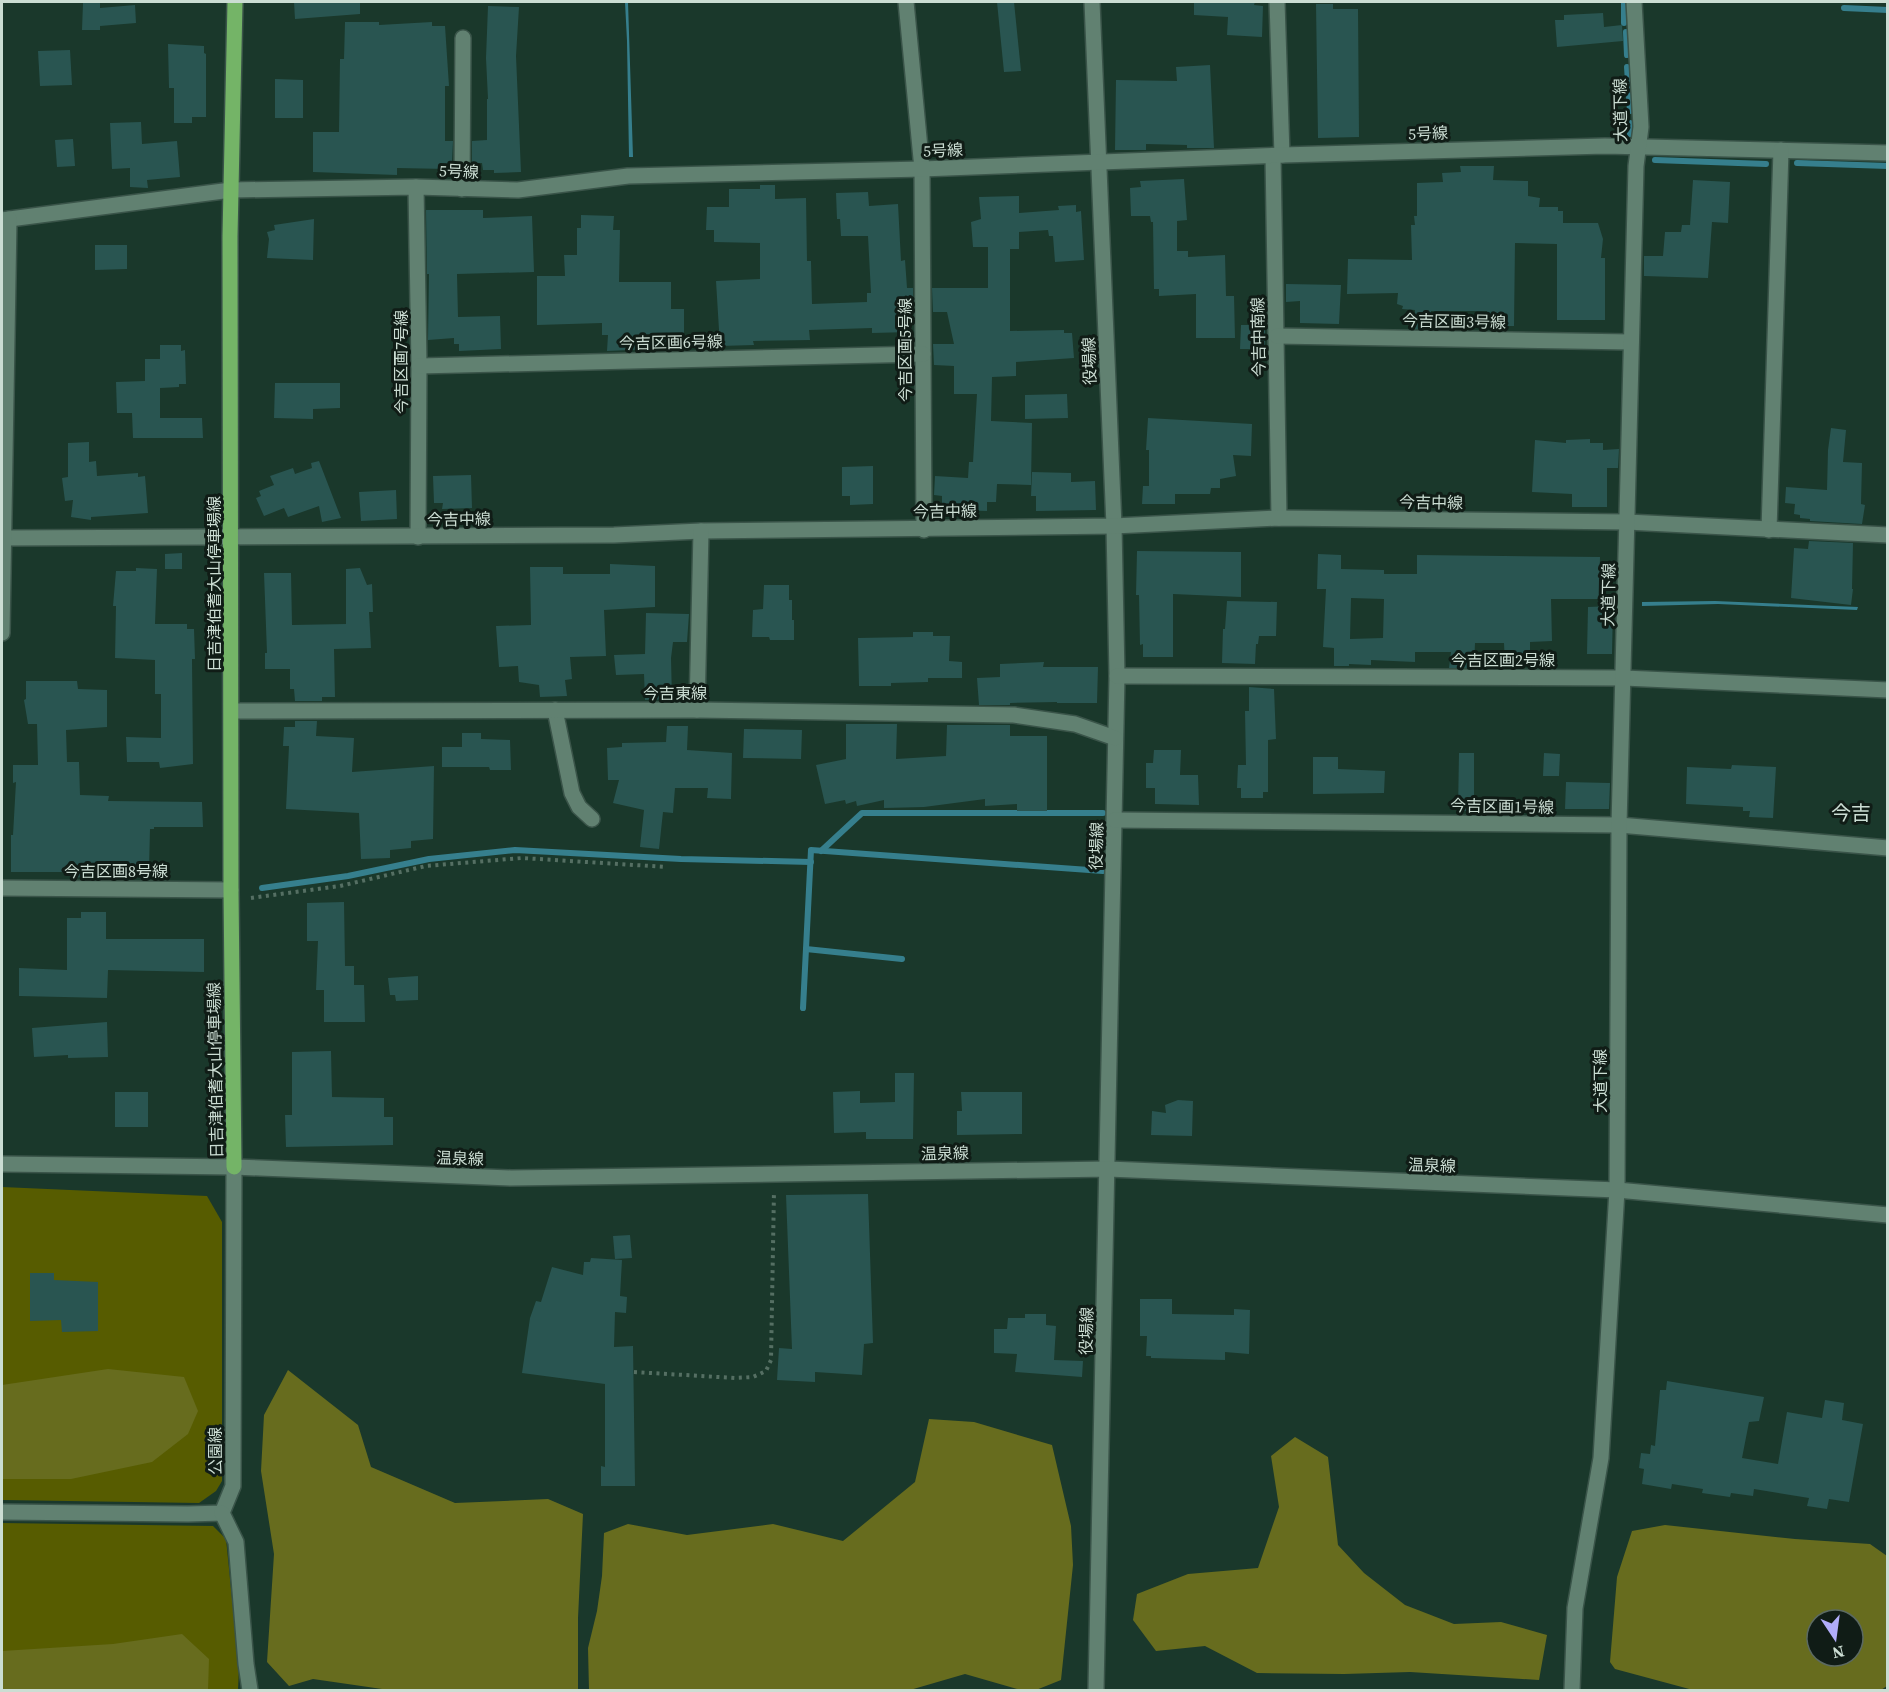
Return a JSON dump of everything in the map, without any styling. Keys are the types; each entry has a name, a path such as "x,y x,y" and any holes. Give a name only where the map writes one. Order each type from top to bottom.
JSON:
{"main road":[{"name":"日吉津伯耆大山停車場線","path":"234,2 231,190 231,890 234,1167"}],"street":[{"name":"今吉区画5号線","path":"906,2 922,169 924,530"},
{"name":"役場線","path":"1092,2 1118,676 1096,1690"},
{"name":"今吉中南線","path":"1277,2 1276,336 1279,518"},
{"name":"大道下線","path":"1572,1690 1575,1608 1601,1458 1617,1190 1619,825 1636,166 1641,127 1634,2"},
{"path":"462,189 463,38"},
{"name":"5号線","path":"5,219 231,190 416,187 518,190 627,176 1640,146 1887,153"},
{"path":"1769,530 1781,150"},
{"name":"今吉区画7号線","path":"416,187 420,366 418,537"},
{"path":"2,633 5,219"},
{"name":"今吉区画3号線","path":"1276,336 1631,342"},
{"name":"今吉区画6号線","path":"420,366 923,354"},
{"name":"今吉中線","path":"2,538 614,535 701,531 1114,526 1279,518 1627,522 1887,535"},
{"path":"698,710 701,531"},
{"name":"今吉区画2号線","path":"1118,676 1624,678 1887,690"},
{"path":"555,710 572,793 579,807 592,819"},
{"name":"今吉東線","path":"231,711 698,710 1014,715 1075,724 1115,738"},
{"name":"今吉区画1号線","path":"1115,820 1619,825 1887,848"},
{"name":"今吉区画8号線","path":"2,888 231,890"},
{"name":"温泉線","path":"2,1164 234,1167 511,1178 1108,1169 1617,1190 1887,1215"},
{"name":"公園線","path":"222,1512 233,1486 234,1167"},
{"path":"2,1512 188,1514 222,1512 236,1542 250,1690"}],"path":[{"path":"251,898 340,886 426,866 522,858 668,867"},
{"path":"634,1372 735,1378 753,1377 766,1371 771,1360 774,1188"}],"shaded area":[{"path":"2,1187 207,1196 222,1222 222,1481 216,1491 199,1503 2,1500"},
{"path":"2,1523 213,1526 226,1539 239,1668 238,1690 2,1690"}],"green space":[{"path":"108,1369 184,1377 198,1411 188,1434 152,1462 71,1479 2,1479 2,1385"},
{"path":"288,1370 358,1425 371,1467 455,1503 548,1499 583,1514 578,1618 578,1690 384,1690 313,1679 289,1686 267,1662 274,1554 261,1471 264,1415"},
{"path":"929,1419 974,1422 1052,1445 1071,1526 1073,1565 1061,1680 1036,1690 1021,1690 965,1674 910,1690 589,1690 588,1648 602,1576 604,1533 628,1524 687,1535 773,1524 843,1541 915,1482"},
{"path":"1295,1437 1328,1457 1338,1545 1364,1573 1405,1605 1454,1624 1501,1622 1547,1635 1539,1680 1410,1672 1257,1673 1205,1646 1156,1651 1133,1620 1137,1594 1188,1574 1258,1568 1279,1507 1271,1456"},
{"path":"1665,1525 1795,1539 1870,1544 1887,1556 1887,1686 1881,1690 1693,1690 1615,1669 1610,1662 1617,1577 1632,1531"},
{"path":"182,1634 209,1659 208,1690 2,1690 2,1651 113,1644"}],"water":[{"path":"625,2 628,2 633,157 629,157"},
{"path":"1715,601 1858,607 1857,610 1718,604 1642,606 1642,602"}],"building":[{"path":"294,2 360,2 360,14 295,19"},
{"path":"997,2 1014,2 1021,71 1004,72"},
{"path":"1194,2 1255,2 1254,5 1263,6 1262,37 1227,35 1228,17 1194,15"},
{"path":"83,3 100,3 100,8 135,5 136,23 100,26 100,30 82,30"},
{"path":"1316,4 1333,4 1333,9 1358,9 1359,137 1318,138"},
{"path":"488,6 519,7 516,56 521,172 494,173 494,170 483,170 482,163 472,163 472,141 487,140"},
{"path":"1603,13 1604,27 1622,25 1623,41 1557,47 1555,20 1564,20 1564,15"},
{"path":"345,22 379,22 379,25 432,22 432,26 445,26 449,86 445,86 445,141 453,141 452,162 448,162 448,169 397,168 397,175 313,172 313,132 339,132 340,59 344,59"},
{"path":"168,44 204,46 206,117 192,117 192,123 174,123 174,88 169,88"},
{"path":"70,50 72,85 40,86 38,51"},
{"path":"1210,65 1214,148 1146,144 1146,150 1115,150 1116,80 1177,81 1176,67"},
{"path":"275,79 303,80 303,118 275,118"},
{"path":"141,122 142,144 177,141 180,177 147,180 148,188 130,187 130,168 112,169 110,123"},
{"path":"73,139 75,166 57,167 55,140"},
{"path":"1460,166 1494,166 1493,180 1528,181 1528,196 1540,198 1539,207 1558,207 1558,211 1563,211 1563,223 1598,223 1603,239 1601,258 1605,258 1605,320 1557,320 1557,244 1515,243 1514,326 1487,326 1487,311 1431,311 1430,329 1415,329 1415,310 1402,309 1403,306 1397,304 1398,293 1347,294 1348,259 1412,260 1411,225 1415,225 1414,216 1417,216 1417,183 1443,182 1442,173 1461,172"},
{"path":"1184,179 1187,220 1177,221 1177,251 1188,251 1188,257 1225,255 1226,296 1234,296 1235,338 1196,338 1196,294 1159,296 1159,289 1154,289 1153,222 1150,216 1131,216 1130,188 1141,187 1140,181"},
{"path":"1693,180 1730,182 1728,223 1712,222 1708,278 1644,276 1644,256 1663,256 1665,232 1681,232 1682,225 1690,225"},
{"path":"760,185 775,185 775,199 806,198 807,261 811,261 812,304 867,302 867,293 871,293 868,236 841,236 840,219 837,219 836,193 868,192 869,206 898,204 901,261 905,260 907,288 913,288 910,332 872,333 872,328 809,330 810,340 753,341 754,345 720,346 716,281 760,279 760,243 714,242 714,230 706,230 707,207 729,207 729,189 760,189"},
{"path":"1019,196 1019,213 1059,210 1058,206 1076,205 1076,212 1081,211 1084,260 1055,262 1053,236 1049,236 1048,230 1019,232 1019,249 1010,249 1010,331 1064,330 1064,333 1072,333 1074,358 1016,362 1016,376 992,377 991,421 1032,423 1031,485 997,484 996,502 987,502 987,511 942,512 942,496 934,495 935,476 968,478 969,462 973,462 977,394 954,394 954,366 934,365 933,344 954,344 947,312 933,312 932,288 988,288 988,247 973,247 971,222 981,219 979,197"},
{"path":"426,210 483,210 483,218 532,216 534,272 457,274 458,317 500,316 501,349 459,351 459,344 454,344 454,338 428,340 429,274 427,274"},
{"path":"581,215 614,216 613,230 620,230 619,282 671,282 671,309 684,309 684,342 674,343 674,348 607,351 608,335 602,335 602,323 537,325 537,276 565,276 564,255 577,255 577,228 581,228"},
{"path":"314,219 313,260 267,258 269,239 267,232 275,230 274,225"},
{"path":"95,245 127,245 127,269 95,270"},
{"path":"1286,284 1341,285 1339,324 1300,323 1300,301 1286,302"},
{"path":"1241,325 1265,325 1265,349 1240,349"},
{"path":"160,345 181,345 181,351 185,350 186,384 179,384 179,387 160,388 160,418 202,418 203,438 133,438 132,413 117,413 116,382 145,381 145,359 160,359"},
{"path":"275,383 340,383 340,408 313,409 313,419 274,418"},
{"path":"1067,394 1068,418 1025,419 1025,395"},
{"path":"1148,418 1252,424 1251,456 1233,455 1236,476 1220,479 1220,488 1211,488 1210,494 1175,494 1175,504 1142,504 1143,486 1149,486 1149,450 1146,450"},
{"path":"1831,428 1846,430 1843,462 1862,463 1861,504 1865,505 1862,524 1810,521 1810,519 1800,518 1800,515 1794,514 1795,504 1785,503 1786,487 1827,490"},
{"path":"1590,439 1590,443 1603,443 1603,450 1619,449 1618,468 1607,468 1607,507 1572,507 1572,494 1532,492 1535,440 1566,443 1566,440"},
{"path":"89,442 89,462 96,461 97,476 138,473 138,477 145,476 148,513 91,517 91,520 71,517 73,500 65,501 62,478 68,477 68,443"},
{"path":"319,461 341,518 322,522 319,506 288,517 284,508 264,516 256,498 261,496 259,491 274,485 270,476 293,468 295,474 312,468 311,463"},
{"path":"873,466 873,504 850,505 850,496 842,496 842,467"},
{"path":"1032,472 1071,473 1071,482 1095,481 1096,510 1036,511 1036,496 1031,496"},
{"path":"471,475 472,508 442,509 443,503 434,503 433,476"},
{"path":"396,490 397,519 361,521 359,492"},
{"path":"1809,541 1853,543 1851,605 1791,598 1794,548 1808,549"},
{"path":"1137,551 1241,552 1241,597 1173,594 1173,657 1143,657 1143,644 1140,645 1139,595 1136,595"},
{"path":"182,553 182,569 165,569 165,554"},
{"path":"1318,554 1341,555 1341,569 1384,570 1384,574 1417,574 1417,555 1600,557 1599,599 1551,599 1552,641 1530,642 1530,665 1505,666 1504,643 1475,643 1474,668 1449,668 1451,652 1415,652 1415,662 1371,660 1371,665 1334,666 1334,648 1323,647 1326,589 1317,589","holes":["1351,598 1384,599 1383,638 1350,639"]},
{"path":"610,564 655,566 655,607 604,610 606,656 570,657 572,679 565,680 567,696 540,697 539,685 519,682 518,666 499,667 496,626 531,625 530,567 563,567 563,574 610,574"},
{"path":"136,568 157,569 155,624 187,624 187,629 194,629 193,764 160,768 159,762 127,762 126,737 161,738 161,694 155,694 155,660 115,658 116,606 113,606 116,571 136,571"},
{"path":"360,568 367,585 372,584 373,612 369,612 371,648 334,649 335,697 322,697 322,701 295,701 294,689 290,689 290,669 265,669 265,653 267,653 264,573 291,573 292,625 346,624 346,569"},
{"path":"764,585 789,585 789,600 792,600 792,620 794,620 794,640 752,637 753,610 763,609"},
{"path":"1227,601 1277,602 1276,636 1259,636 1258,644 1256,644 1255,664 1222,663"},
{"path":"1613,606 1612,654 1587,654 1588,607"},
{"path":"646,613 689,614 687,642 673,642 672,699 645,700 644,674 616,675 614,655 645,654"},
{"path":"913,632 933,632 933,636 950,636 949,661 962,662 962,678 928,678 928,682 891,683 891,686 859,686 858,638 913,637"},
{"path":"1044,662 1043,667 1098,667 1097,703 979,705 977,678 1000,677 1000,664"},
{"path":"26,681 77,681 78,689 107,690 107,727 66,730 67,762 79,762 80,795 109,796 108,801 202,802 203,827 154,827 150,829 149,870 144,870 144,877 103,875 103,878 70,877 70,872 11,872 11,835 13,835 16,782 13,783 13,765 38,765 37,724 28,724 24,700 26,699"},
{"path":"1249,687 1274,689 1276,739 1268,740 1268,792 1263,792 1263,798 1241,798 1241,788 1237,788 1238,765 1246,765 1245,711 1249,711"},
{"path":"295,721 317,721 316,736 354,738 352,772 434,766 433,839 411,841 411,848 390,850 390,858 361,859 359,813 286,809 289,746 283,746 284,727 295,727"},
{"path":"846,724 897,724 896,759 946,756 947,725 1010,725 1010,736 1047,736 1047,811 1017,811 1017,804 985,806 985,799 924,807 884,808 884,800 857,806 856,801 846,804 845,800 825,804 816,765 846,759"},
{"path":"667,726 688,726 687,750 732,753 731,799 707,798 708,788 675,788 673,813 663,812 659,849 640,847 644,810 613,803 619,780 608,780 607,748 622,747 622,743 666,742"},
{"path":"744,729 802,730 801,759 743,758"},
{"path":"462,733 481,733 481,739 510,740 511,770 490,770 489,767 442,767 442,747 462,747"},
{"path":"1154,750 1181,750 1180,775 1198,775 1199,805 1155,804 1155,788 1146,788 1146,763 1153,763"},
{"path":"1459,753 1474,753 1474,811 1458,811"},
{"path":"1544,753 1560,754 1559,776 1543,776"},
{"path":"1313,757 1338,757 1338,769 1385,771 1384,793 1313,794"},
{"path":"1732,765 1776,767 1773,818 1749,817 1750,811 1743,811 1743,807 1686,804 1687,767 1731,769"},
{"path":"1566,782 1610,783 1609,809 1565,809"},
{"path":"344,902 345,966 354,966 354,985 364,985 365,1022 324,1022 324,990 316,990 318,941 307,941 307,903"},
{"path":"81,912 106,912 106,939 204,939 204,972 108,970 107,998 19,996 19,968 67,970 67,918 81,918"},
{"path":"418,976 418,1000 396,1001 395,995 390,995 388,978"},
{"path":"107,1022 108,1057 68,1058 68,1055 34,1057 32,1028"},
{"path":"331,1051 332,1097 384,1098 384,1117 393,1117 393,1145 286,1147 285,1115 292,1115 292,1052"},
{"path":"895,1073 914,1073 913,1139 866,1139 866,1132 834,1133 833,1092 860,1091 860,1103 895,1102"},
{"path":"115,1092 148,1092 148,1127 115,1127"},
{"path":"961,1092 1022,1092 1022,1134 957,1135 957,1111 962,1111"},
{"path":"1178,1100 1193,1101 1192,1136 1151,1135 1152,1111 1166,1113 1165,1105"},
{"path":"868,1194 873,1343 864,1344 862,1375 815,1372 815,1382 777,1380 779,1348 792,1349 786,1195"},
{"path":"630,1235 632,1258 615,1259 613,1236"},
{"path":"591,1258 622,1260 620,1296 627,1297 626,1313 615,1312 614,1347 633,1346 635,1486 601,1486 601,1466 605,1467 605,1384 522,1373 530,1318 536,1301 541,1302 552,1267 583,1275 584,1262 590,1262"},
{"path":"30,1273 54,1273 54,1280 98,1282 98,1331 62,1332 61,1320 30,1321"},
{"path":"1140,1299 1172,1299 1172,1314 1234,1315 1234,1309 1250,1310 1249,1354 1225,1352 1225,1360 1146,1356 1147,1336 1140,1336"},
{"path":"1025,1314 1046,1314 1046,1325 1056,1326 1054,1360 1083,1361 1082,1377 1015,1372 1017,1354 994,1353 994,1329 1007,1329 1008,1318 1025,1318"},
{"path":"1667,1381 1764,1397 1759,1421 1749,1422 1742,1458 1778,1464 1787,1412 1822,1418 1825,1400 1844,1403 1842,1420 1863,1424 1849,1502 1829,1499 1827,1509 1807,1506 1809,1498 1754,1489 1753,1496 1731,1493 1730,1497 1702,1493 1703,1489 1672,1484 1671,1489 1642,1484 1644,1469 1639,1468 1641,1453 1650,1454 1651,1445 1655,1446 1660,1390 1666,1390"}],"waterway":[{"path":"1624,2 1624,23"},
{"path":"1844,8 1888,10"},
{"path":"1626,32 1627,55"},
{"path":"1627,67 1630,111"},
{"path":"1630,123 1630,134"},
{"path":"1655,160 1766,164"},
{"path":"1797,163 1888,166"},
{"path":"821,851 862,813 1103,813"},
{"path":"262,888 348,876 429,859 515,850 681,859 811,862"},
{"path":"803,1008 811,850 1103,871"},
{"path":"806,949 902,959"}],"district":[{"name":"今吉","path":"1851,813"}]}
